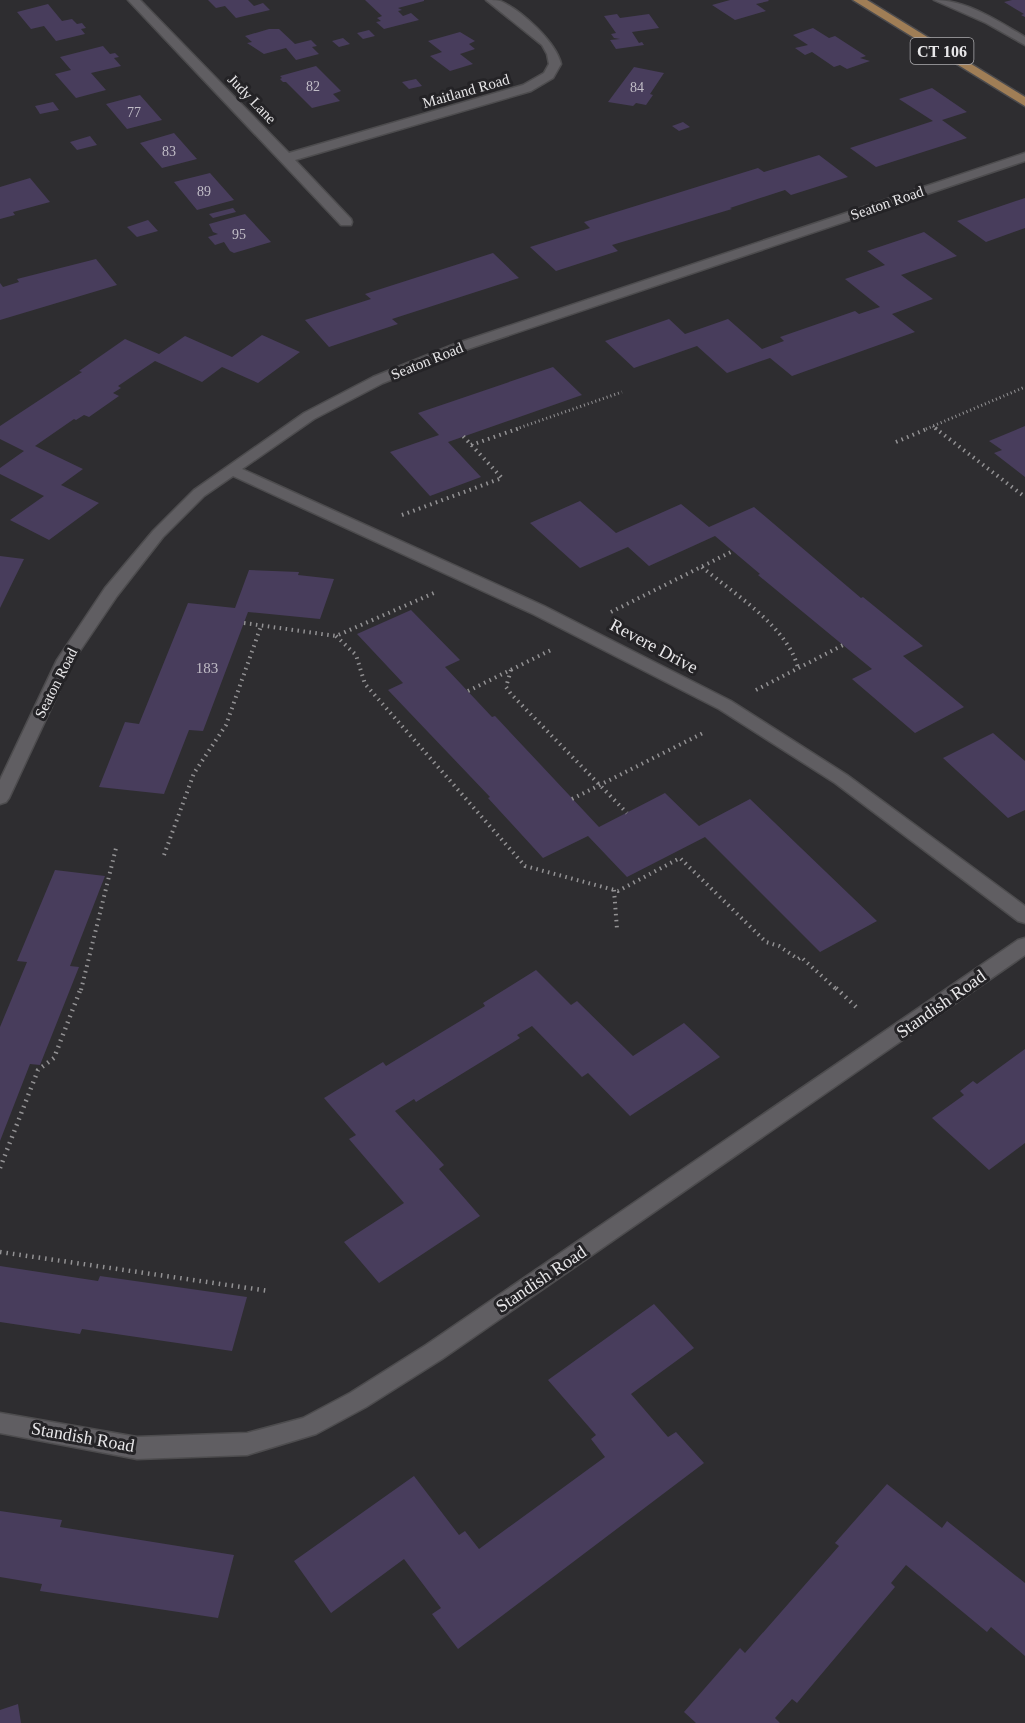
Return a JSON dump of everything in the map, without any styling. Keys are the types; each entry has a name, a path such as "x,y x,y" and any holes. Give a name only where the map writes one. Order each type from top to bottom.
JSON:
{"main road":[{"name":"CT 106","path":"859,0 1025,102"}],"street":[{"name":"Judy Lane","path":"134,0 346,222"},
{"name":"Maitland Road","path":"287,158 527,88 552,72 555,63 551,47 492,0"},
{"path":"940,0 990,21 1025,42"},
{"name":"Seaton Road","path":"0,798 65,660 111,592 158,534 199,493 309,416 378,380 460,347 1025,157"},
{"name":"Revere Drive","path":"231,470 458,571 575,627 724,705 840,778 934,845 1025,916"},
{"name":"Standish Road","path":"0,1423 137,1448 247,1444 308,1426 358,1400 434,1352 1025,945"}],"path":[{"path":"896,442 1025,387"},
{"path":"471,445 622,392"},
{"path":"933,426 1025,497"},
{"path":"402,515 502,478 464,436"},
{"path":"611,612 733,551"},
{"path":"702,567 777,630 794,652 798,668"},
{"path":"244,623 336,636 436,592"},
{"path":"164,855 194,773 226,725 261,626"},
{"path":"336,636 356,655 364,684 525,866 618,891 680,858 766,942 779,946 798,959 801,957 856,1007"},
{"path":"755,690 843,645"},
{"path":"468,691 552,650"},
{"path":"511,670 506,682 506,687 511,694 627,813"},
{"path":"572,799 703,733"},
{"path":"0,1168 38,1070 54,1058 81,990 116,848"},
{"path":"614,890 617,929"},
{"path":"0,1252 269,1291"}],"building":[{"path":"208,0 248,0 254,6 263,3 270,10 236,18 225,6 216,8"},
{"path":"365,0 424,1 398,8 402,10 398,11 403,16 411,13 419,20 384,29 376,22 381,21 377,18 382,16"},
{"path":"730,0 769,1 756,4 766,11 735,20 712,5"},
{"path":"1025,0 1025,17 1021,15 1024,14 1004,2"},
{"path":"48,4 62,21 72,19 77,24 82,23 86,28 81,29 85,34 56,41 44,26 31,29 17,12"},
{"path":"617,14 620,18 649,14 659,28 632,32 639,43 642,42 644,45 616,49 610,40 620,39 614,38 611,34 616,33 604,16"},
{"path":"813,28 829,38 835,36 866,56 860,58 870,61 847,69 840,65 834,67 812,52 805,55 795,48 808,45 793,35"},
{"path":"269,29 279,29 295,44 311,40 317,46 312,47 319,54 296,60 286,48 264,54 247,43 252,42 245,36"},
{"path":"369,30 375,36 363,39 357,33"},
{"path":"460,32 475,41 469,44 475,49 460,54 473,64 450,71 430,56 442,52 428,41"},
{"path":"343,38 350,44 339,47 332,41"},
{"path":"103,46 110,54 115,53 119,57 114,58 121,66 91,73 106,90 76,98 55,74 71,70 60,57"},
{"path":"316,66 341,91 333,94 340,101 312,108 286,82 280,79 282,78 280,76"},
{"path":"634,67 664,73 650,94 653,95 646,105 636,103 633,106 608,102"},
{"path":"416,79 422,86 409,89 402,82"},
{"path":"932,88 967,112 942,120 967,138 876,167 850,148 933,121 899,99"},
{"path":"140,95 162,120 127,129 106,104"},
{"path":"53,102 59,110 40,114 35,106"},
{"path":"683,122 690,127 679,131 672,126"},
{"path":"174,133 197,159 162,168 140,143"},
{"path":"90,136 97,145 77,150 70,142"},
{"path":"819,155 848,177 791,195 785,190 730,208 732,209 612,245 618,251 556,271 530,247 590,228 584,222 758,168 764,172"},
{"path":"210,173 234,200 197,210 174,182"},
{"path":"30,178 50,202 13,212 15,215 0,219 0,187"},
{"path":"1025,198 1025,228 986,242 957,221"},
{"path":"233,208 236,212 213,218 209,214"},
{"path":"245,214 271,242 234,253 224,242 215,245 208,237 218,234 213,232 209,224"},
{"path":"148,220 158,231 137,237 127,227"},
{"path":"924,232 957,256 901,275 933,299 892,314 915,332 792,376 770,358 727,373 697,346 634,368 605,341 669,319 685,334 728,319 762,349 784,341 780,337 855,311 859,314 880,307 845,279 885,265 867,251"},
{"path":"493,253 519,278 392,319 398,324 329,347 305,320 371,299 365,294"},
{"path":"96,259 117,285 0,320 0,283 3,287 19,282 17,279"},
{"path":"262,335 300,352 258,383 222,367 202,382 155,361 118,386 121,388 113,393 119,396 89,417 84,415 74,419 35,446 83,469 61,485 99,503 49,540 10,520 44,496 0,474 0,468 24,451 0,439 0,426 82,372 79,371 125,339 159,354 185,336 232,357"},
{"path":"553,367 582,395 448,442 481,477 430,496 390,452 439,435 418,413"},
{"path":"1025,426 1025,477 994,453 1002,450 989,441"},
{"path":"580,501 616,533 681,504 709,527 754,507 861,598 863,597 923,646 903,656 964,707 915,733 852,679 872,669 758,575 760,574 715,536 649,566 628,547 580,568 530,523"},
{"path":"0,556 24,559 0,608"},
{"path":"249,570 299,572 298,575 334,579 320,619 248,612 203,731 189,730 164,794 99,787 125,722 139,724 188,603 235,608"},
{"path":"411,610 460,660 445,667 492,717 495,716 599,827 665,793 699,826 750,799 877,921 820,952 705,837 627,877 588,836 543,858 488,798 490,797 388,690 403,683 357,634"},
{"path":"993,733 1025,761 1025,810 1008,818 943,758"},
{"path":"55,870 105,876 70,966 79,967 40,1065 30,1064 0,1141 0,1027 27,962 17,961"},
{"path":"536,970 571,1005 577,1001 633,1056 684,1023 720,1057 630,1116 588,1073 582,1077 532,1026 517,1035 520,1038 416,1102 414,1099 395,1111 444,1165 439,1169 480,1216 379,1283 344,1242 404,1203 349,1139 356,1135 324,1098 383,1062 386,1066 485,1006 483,1003"},
{"path":"1025,1049 1025,1143 989,1170 932,1118 964,1095 960,1091 973,1081 977,1084"},
{"path":"0,1266 98,1281 100,1276 247,1297 232,1351 82,1329 80,1334 0,1322"},
{"path":"654,1304 694,1348 631,1394 668,1437 676,1432 704,1463 458,1649 432,1614 441,1608 404,1559 331,1613 294,1561 414,1476 459,1535 465,1531 479,1549 605,1457 591,1439 596,1435 548,1380"},
{"path":"887,1484 942,1528 947,1521 1025,1583 1025,1656 991,1627 987,1632 906,1565 891,1583 895,1587 797,1703 792,1699 775,1718 780,1723 696,1723 684,1712 740,1648 745,1653 839,1546 835,1543"},
{"path":"0,1511 62,1520 60,1527 234,1555 218,1618 40,1591 42,1584 0,1577"},
{"path":"18,1704 21,1723 0,1723 0,1710"}]}
